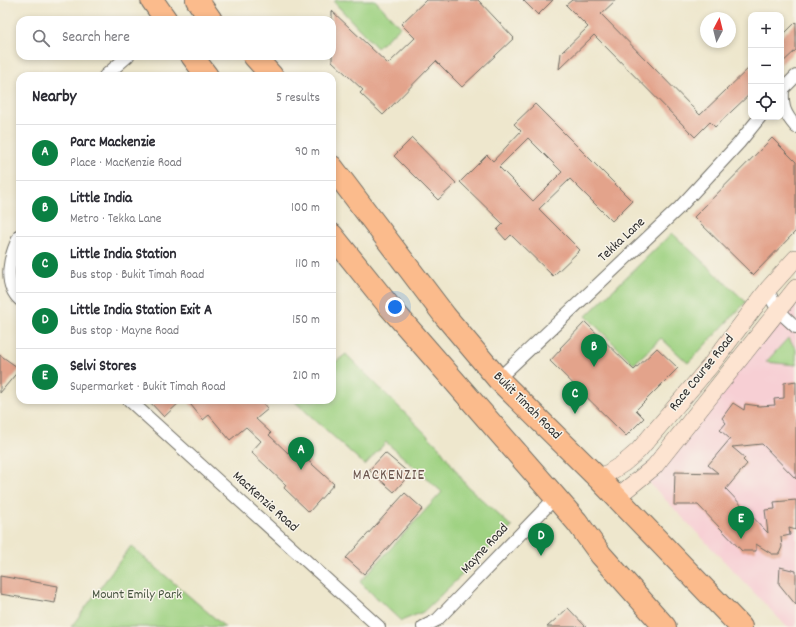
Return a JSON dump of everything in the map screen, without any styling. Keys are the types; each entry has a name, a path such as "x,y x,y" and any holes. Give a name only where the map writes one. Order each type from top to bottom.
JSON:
{"highway":[{"path":"152,0 163,16"},
{"path":"197,0 208,16"},
{"path":"214,0 224,16"},
{"path":"195,60 204,72"},
{"path":"241,60 252,72"},
{"path":"258,60 268,72"},
{"name":"Bukit Timah Road","path":"336,173 445,316 498,379 599,478 741,627"},
{"path":"336,240 380,296 577,522 605,560 665,627"}],"street":[{"path":"110,72 123,60"},
{"path":"784,88 796,76"},
{"path":"784,110 786,116 796,127"},
{"name":"Tekka Lane","path":"498,379 680,207 739,143 758,120"},
{"path":"16,246 4,281 16,295"},
{"name":"Race Course Road","path":"599,478 624,463 638,452 687,393 769,288 796,258"},
{"path":"769,288 777,310 796,327"},
{"name":"Race Course Road","path":"617,497 654,467 777,310 796,288"},
{"path":"687,393 703,406"},
{"name":"MacKenzie Road","path":"133,404 380,627"},
{"name":"Mayne Road","path":"423,627 435,623 555,498"}],"shaded area":[{"path":"796,303 796,627 787,627 640,473"}],"green space":[{"path":"336,0 375,0 400,27 377,48 334,2"},
{"path":"672,233 746,302 688,363 661,338 634,364 586,316"},
{"path":"788,338 796,349 796,365 766,362"},
{"path":"346,354 439,447 467,486 512,527 423,612 401,621 360,582 442,492 386,442 365,465 297,404 336,404 336,362"},
{"name":"Mount Emily Park","path":"131,546 225,627 71,627"}],"building":[{"path":"426,0 478,0 514,38 462,87 436,61 383,115 360,93 363,90 332,61 336,60 336,16 332,16 332,11 388,64 415,38 401,24"},
{"path":"523,0 553,0 538,15"},
{"path":"572,0 616,0 601,14 700,115 748,69 748,96 715,127 710,122 695,137 594,35 559,69 561,53 588,27 566,5"},
{"path":"796,22 796,50 784,61 784,48 784,34"},
{"path":"535,104 632,201 612,221 570,179 539,209 580,250 553,276 511,235 506,240 497,230 503,224 460,182 487,155 493,161 521,131 514,124","holes":["528,138 562,172 533,201 499,167"]},
{"path":"412,138 456,183 438,200 394,156"},
{"path":"772,138 796,162 796,231 753,275 694,217"},
{"path":"585,322 634,370 657,348 678,368 636,410 644,418 626,436 550,361 561,349 560,348"},
{"path":"0,355 16,366 16,374 0,393"},
{"path":"796,381 796,479 762,444 732,447 745,458 743,460 747,464 726,489 768,533 765,510 775,509 774,502 796,500 796,530 789,528 790,535 781,537 782,547 779,554 772,554 756,544 756,551 742,551 698,505 674,505 675,472 718,473 708,465 730,439 720,430 726,423 722,418 733,403 744,410 745,404 759,406 775,405 774,399 784,398 784,383"},
{"path":"152,404 178,404 164,417"},
{"path":"190,404 264,404 268,409 256,419 271,433 269,435 288,453 293,447 334,484 309,512 284,488 286,485 251,452 261,441 246,427 230,440 209,415 203,420"},
{"path":"385,453 410,474 394,492 369,470"},
{"path":"405,493 423,509 364,574 346,558"},
{"path":"780,567 796,571 796,605 779,584"},
{"path":"0,576 58,586 55,603 0,594"},
{"path":"568,608 586,627 547,627"}],"place":[{"name":"Little India","path":"594,367"},
{"name":"Little India Station","path":"575,414"},
{"name":"Parc Mackenzie","path":"301,470"},
{"name":"Selvi Stores","path":"741,539"},
{"name":"Little India Station Exit A","path":"541,556"}],"district":[{"name":"MACKENZIE","path":"389,476"}]}
